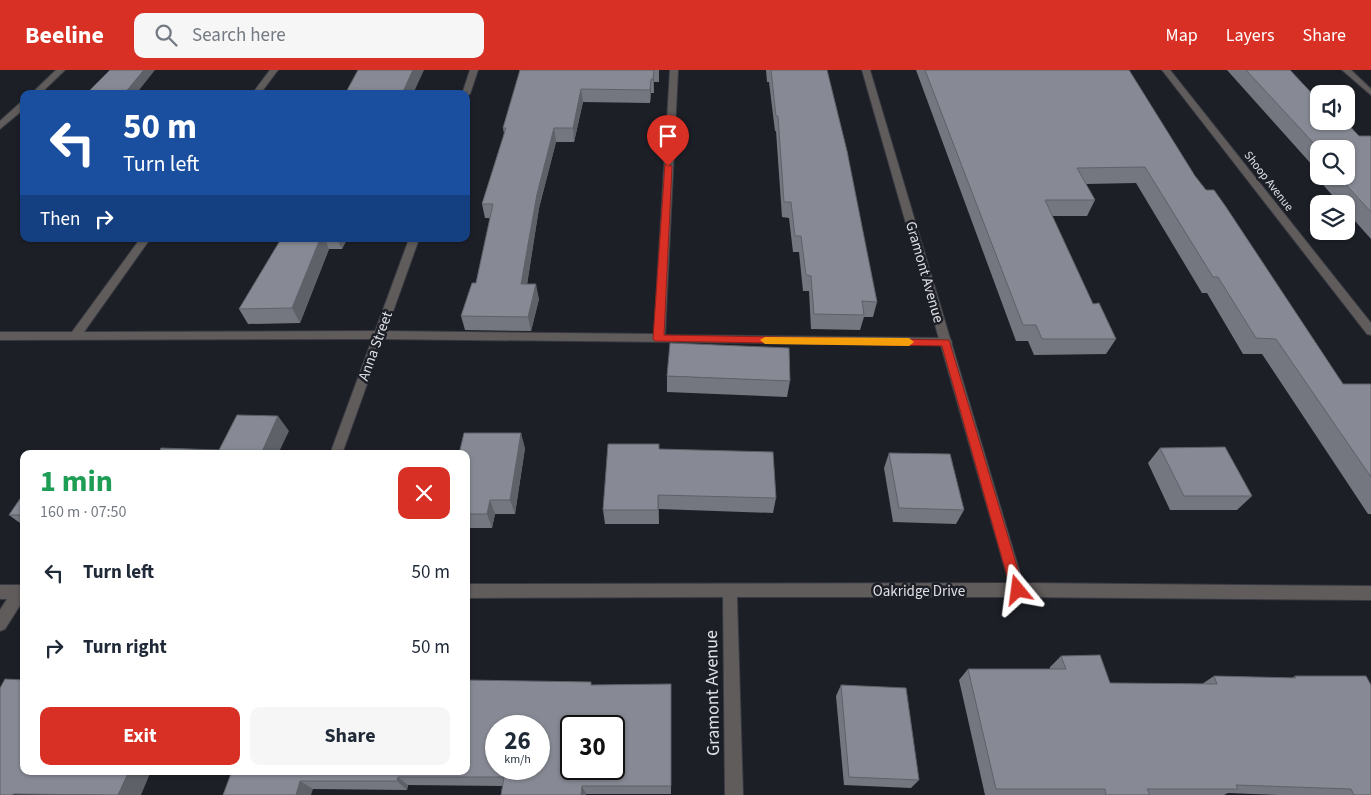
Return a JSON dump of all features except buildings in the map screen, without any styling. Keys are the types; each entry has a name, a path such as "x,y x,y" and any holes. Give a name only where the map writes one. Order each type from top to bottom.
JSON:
{"street":[{"path":"39,90 61,70"},
{"path":"259,90 274,70"},
{"path":"467,90 474,70"},
{"path":"659,339 674,70"},
{"name":"Gramont Avenue","path":"866,70 1018,590"},
{"name":"Shoop Avenue","path":"1166,70 1371,331"},
{"path":"1346,70 1371,93"},
{"path":"0,126 20,108"},
{"path":"75,336 143,242"},
{"name":"Anna Street","path":"337,450 413,242"},
{"path":"0,336 379,335 946,342"},
{"name":"Oakridge Drive","path":"470,591 1018,590 1371,593"},
{"name":"Gramont Avenue","path":"730,591 734,795"},
{"path":"0,592 20,592"},
{"path":"0,624 20,595"}],"slow traffic":[{"path":"765,340 909,342"}],"route":[{"path":"668,166 659,339 946,342 1018,590"}]}
